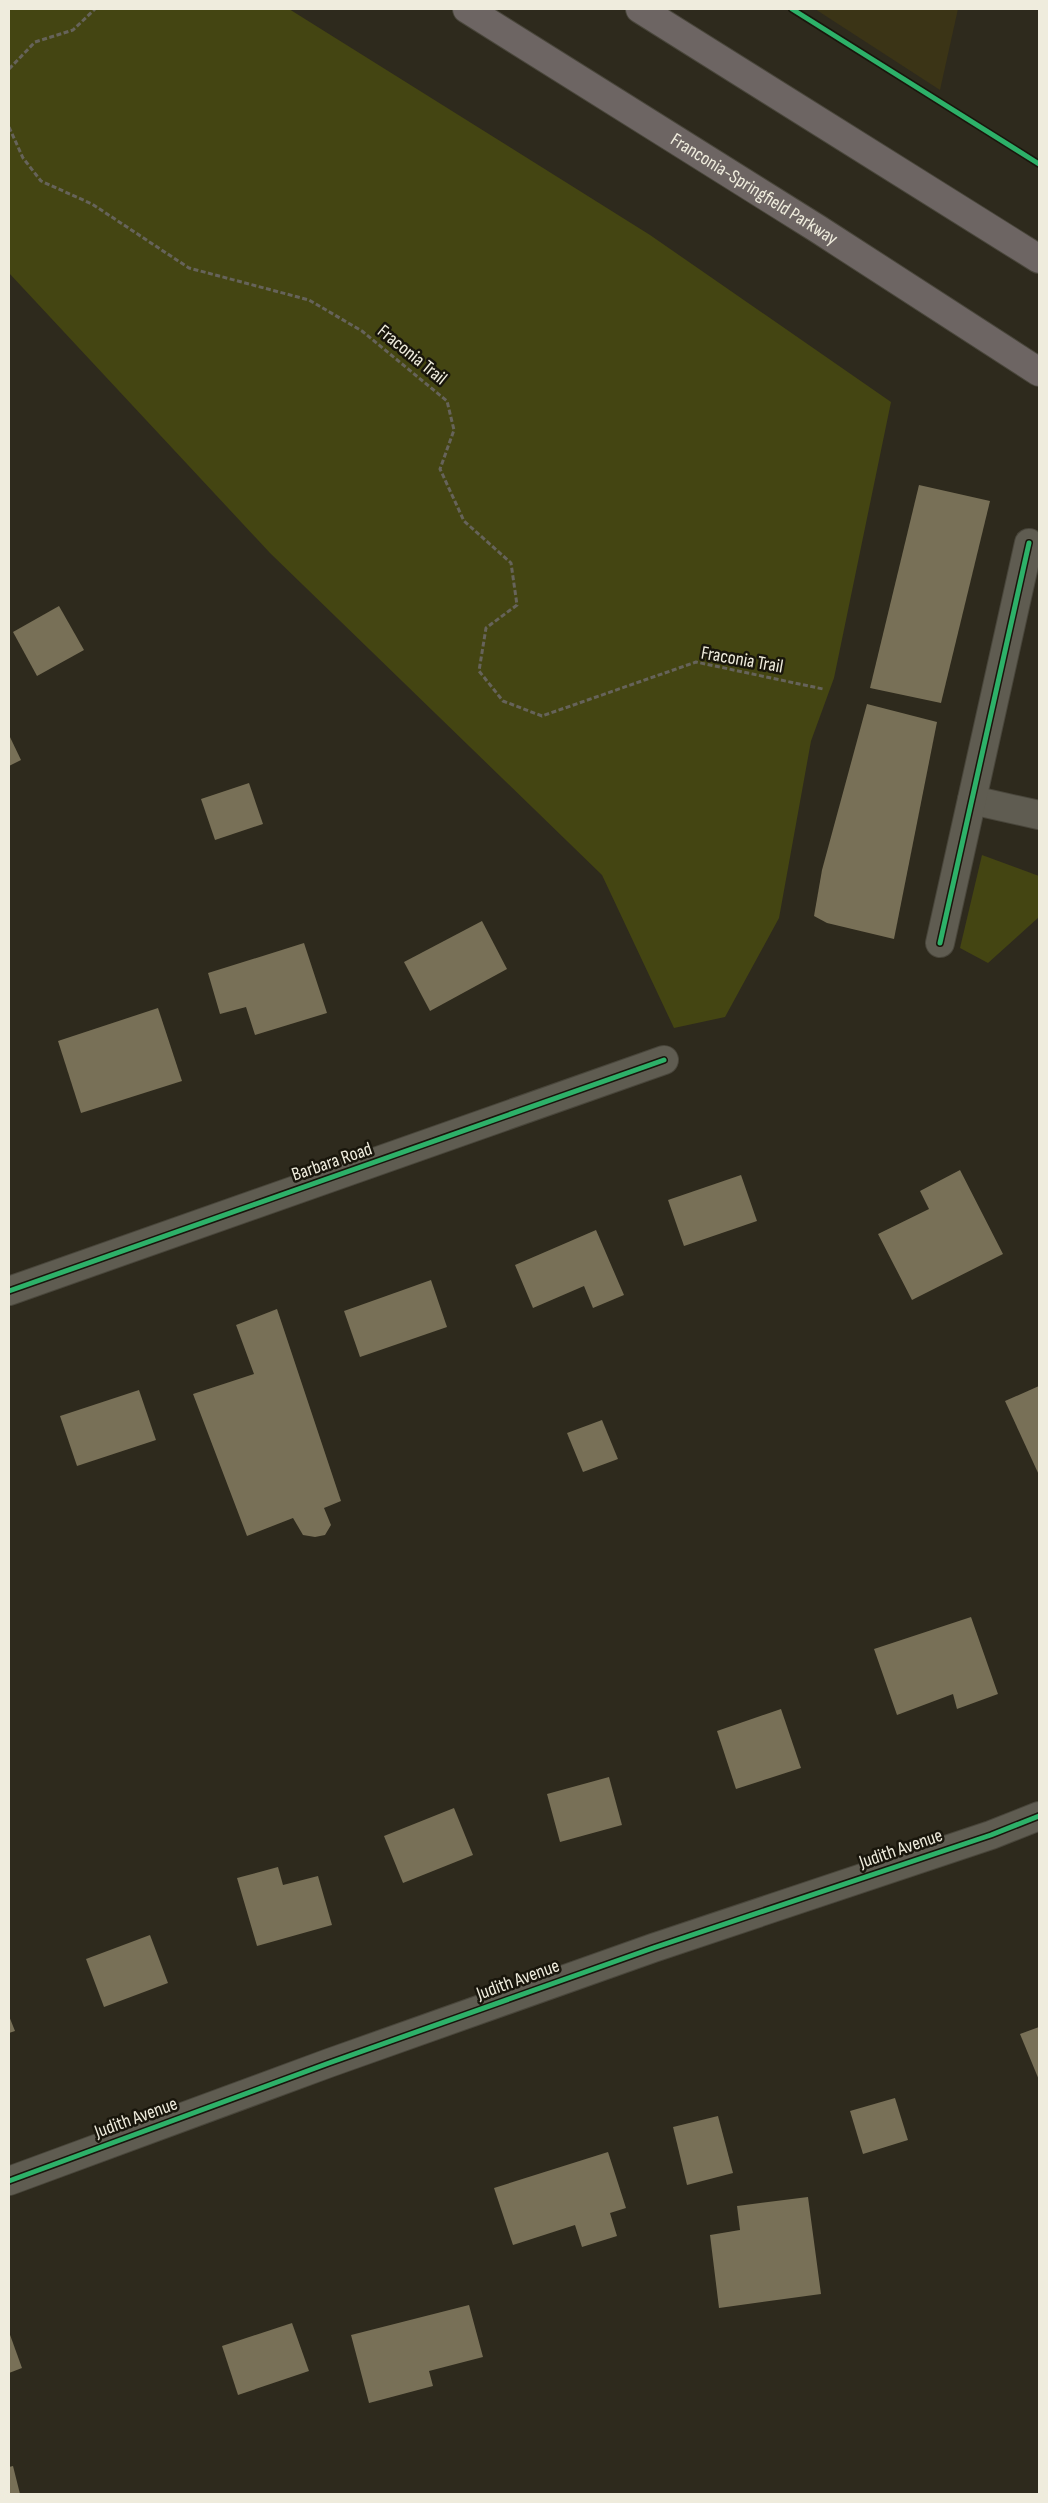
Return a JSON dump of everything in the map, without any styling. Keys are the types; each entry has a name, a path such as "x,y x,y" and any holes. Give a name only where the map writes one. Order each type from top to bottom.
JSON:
{"main road":[{"name":"Franconia-Springfield Parkway","path":"467,9 835,240 1039,372"},
{"path":"640,9 1039,259"}],"street":[{"path":"940,943 1030,542"},
{"path":"972,800 1039,815"},
{"name":"Barbara Road","path":"9,1291 664,1060"},
{"name":"Judith Avenue","path":"9,2181 598,1968 991,1835 1039,1816"}],"path":[{"path":"9,69 35,42 73,30 95,9"}],"shaded area":[{"path":"9,9 289,9 650,235 891,402 834,678 811,741 779,918 725,1017 674,1028 602,875 270,553 9,273"},
{"path":"815,9 958,9 940,90"},
{"path":"982,855 1039,876 1039,917 988,963 960,948"}],"building":[{"path":"919,485 990,501 941,703 870,688"},
{"path":"59,606 84,650 37,676 13,632"},
{"path":"867,704 937,722 894,939 827,923 814,916 822,870"},
{"path":"9,735 21,760 9,766"},
{"path":"249,783 263,824 215,840 201,799"},
{"path":"482,921 507,969 430,1011 404,962"},
{"path":"304,943 327,1013 255,1035 246,1007 220,1014 208,973"},
{"path":"158,1008 182,1081 81,1113 58,1041"},
{"path":"960,1170 1003,1254 912,1300 878,1234 929,1209 920,1191"},
{"path":"741,1175 757,1221 684,1246 668,1200"},
{"path":"596,1230 624,1295 593,1308 584,1286 533,1308 515,1265"},
{"path":"431,1280 447,1327 360,1357 344,1311"},
{"path":"277,1309 341,1501 324,1508 331,1525 325,1535 315,1537 303,1535 293,1518 247,1536 193,1394 254,1374 236,1325"},
{"path":"1039,1386 1039,1475 1005,1401"},
{"path":"139,1390 156,1440 77,1466 60,1416"},
{"path":"602,1420 618,1459 583,1472 567,1433"},
{"path":"971,1617 998,1694 957,1709 953,1694 897,1715 874,1649"},
{"path":"781,1709 801,1768 736,1789 717,1731"},
{"path":"609,1777 622,1825 560,1842 547,1794"},
{"path":"454,1808 473,1855 403,1883 384,1836"},
{"path":"278,1867 283,1885 318,1876 332,1925 257,1946 237,1878"},
{"path":"150,1935 168,1983 104,2007 86,1959"},
{"path":"9,2016 15,2031 9,2033"},
{"path":"1039,2027 1039,2080 1020,2034"},
{"path":"895,2098 908,2140 863,2154 850,2111"},
{"path":"718,2116 733,2173 687,2185 673,2127"},
{"path":"608,2152 626,2208 610,2213 617,2236 582,2247 575,2225 513,2245 494,2188"},
{"path":"808,2197 821,2294 719,2308 710,2235 740,2230 737,2206"},
{"path":"469,2305 483,2357 429,2371 433,2386 369,2403 351,2335"},
{"path":"292,2323 309,2371 238,2395 222,2346"},
{"path":"9,2332 22,2368 9,2373"},
{"path":"13,2466 20,2494 9,2494 9,2467"}],"cycle path":[{"path":"792,9 1039,164"},
{"path":"940,943 1029,543"},
{"path":"9,1291 664,1060"},
{"path":"9,2181 329,2063 653,1948 991,1835 1039,1816"}]}
